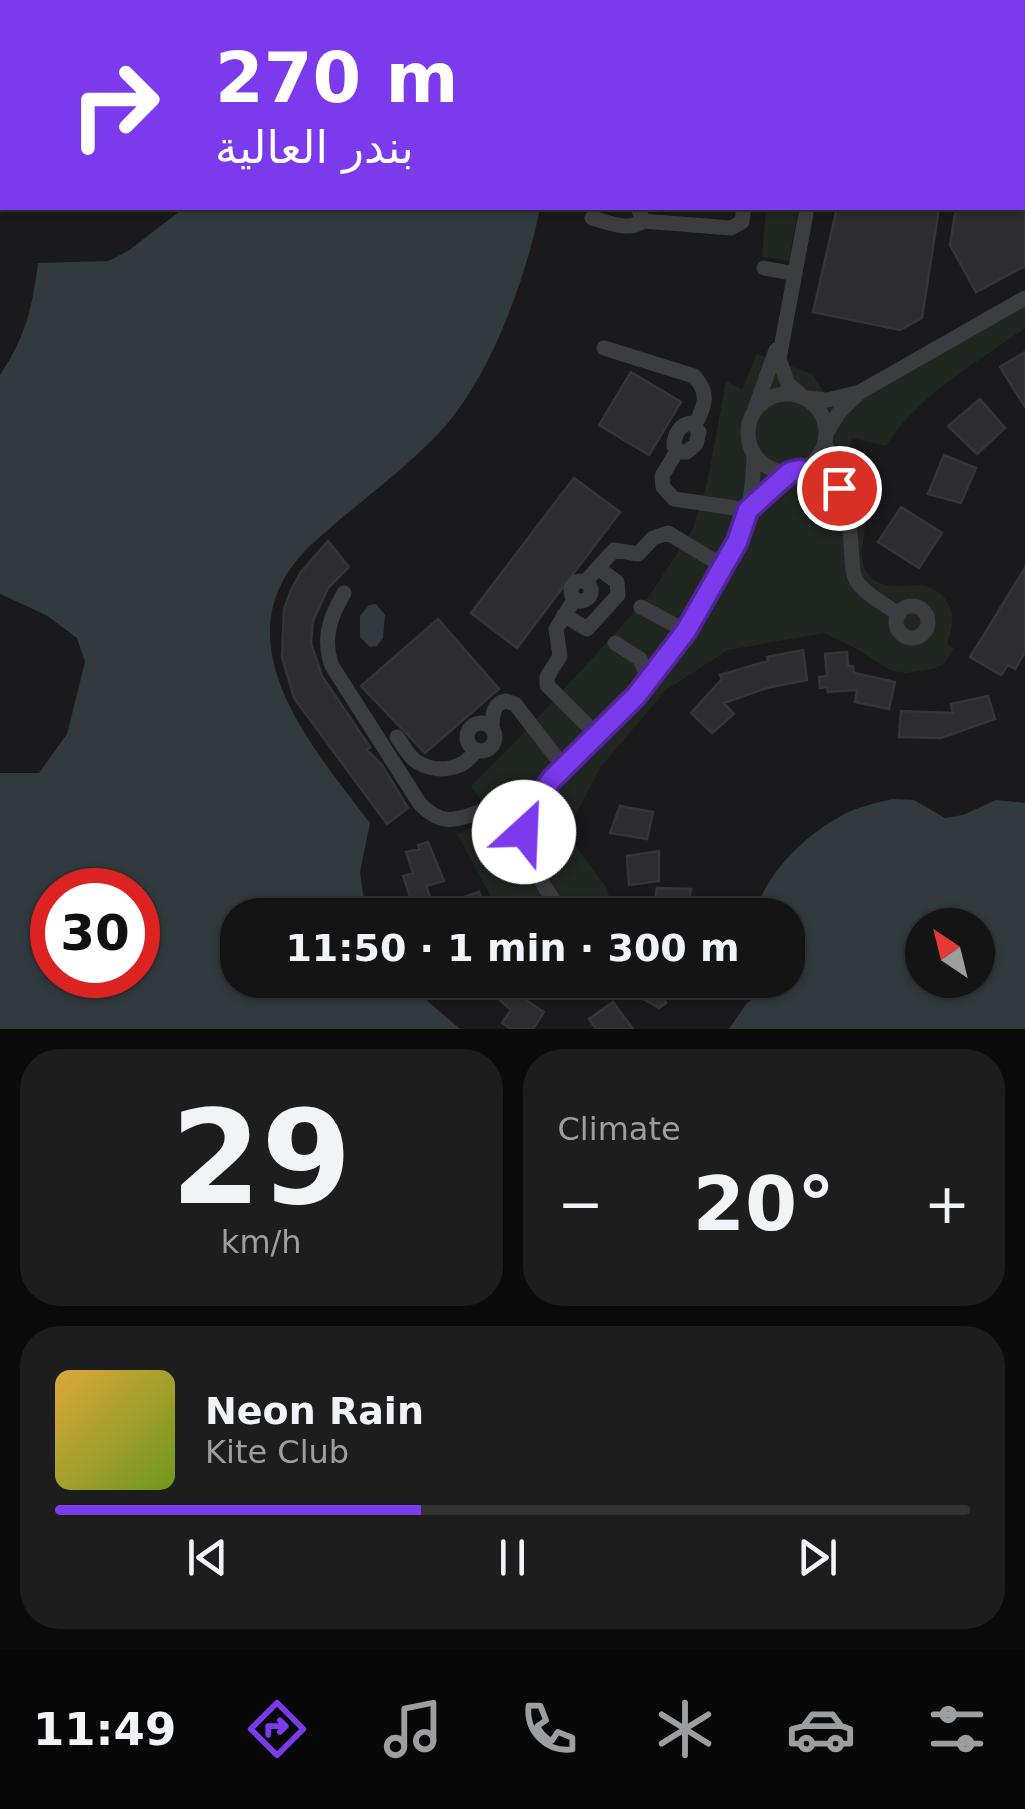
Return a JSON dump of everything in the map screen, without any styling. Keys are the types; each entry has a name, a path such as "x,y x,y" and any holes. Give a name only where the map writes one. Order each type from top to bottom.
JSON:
{"street":[{"path":"592,218 636,226 640,214 731,228 742,222 744,210"},
{"path":"548,898 526,848 524,832 530,812 563,766 598,736 649,680 686,631 737,542 748,510 754,455 748,434 781,338 807,210"},
{"path":"764,268 795,274"},
{"path":"604,348 694,376 706,395 704,408 695,425 688,422 678,431 674,442 677,450 666,464 663,487 674,499 748,510 795,471 819,457 840,411 860,392 1025,298"},
{"path":"781,338 781,370 788,384 822,412 847,512 850,564 856,582 863,592 898,614"},
{"path":"754,412 764,400 779,394 826,400 860,392"},
{"path":"754,455 772,470 795,471 839,488"},
{"path":"598,736 547,685 547,677 560,656 556,629 574,600 570,594 574,583 585,582 614,550 638,554 653,538 668,533 723,566"},
{"path":"564,615 587,629 618,595 617,582 598,568"},
{"path":"344,594 328,624 327,654 420,804 432,814 448,819 470,818 494,808 530,812"},
{"path":"641,606 686,631"},
{"path":"615,643 640,659 649,680"},
{"path":"397,736 416,761 458,768 469,762 475,751 468,745 469,734 482,724 492,725 494,708 506,700 515,704 563,766"}],"shaded area":[{"path":"181,210 540,210 503,328 456,412 423,449 312,544 284,579 271,615 271,652 299,724 370,823 360,872 364,898 220,898 220,998 424,998 460,1029 0,1029 0,773 39,773 67,734 85,662 77,638 46,615 0,594 0,375 27,322 38,263 108,261 128,251"},
{"path":"766,210 798,210 789,261 762,257"},
{"path":"1025,305 1025,328 931,396 886,446 852,438 848,464 863,505 865,569 879,583 928,587 946,600 952,616 947,644 954,648 944,664 905,673 890,670 824,633 728,650 666,690 600,768 571,824 568,836 610,898 492,898 457,834 488,820 486,806 471,786 650,595 693,529 707,483 726,381 742,390 757,354 812,374 839,416 855,402"},
{"path":"376,604 385,615 383,638 377,646 370,647 360,637 360,616 369,605"},
{"path":"893,799 914,800 945,818 963,815 996,800 1025,803 1025,1029 729,1029 754,998 805,998 805,898 761,898 777,871 800,845 853,810"}],"building":[{"path":"837,210 939,210 922,318 900,330 813,312"},
{"path":"956,210 1025,210 1025,266 976,292 950,245"},
{"path":"1025,352 1025,407 1000,367"},
{"path":"631,372 681,402 649,455 599,425"},
{"path":"980,399 1005,428 977,454 948,426"},
{"path":"944,455 976,468 961,503 928,494"},
{"path":"574,478 620,512 517,648 471,613"},
{"path":"901,507 942,533 919,568 878,542"},
{"path":"328,541 349,567 328,588 313,621 311,643 322,676 408,808 387,824 294,698 282,657 284,609 291,590"},
{"path":"1025,568 1025,652 1015,669 1008,665 1001,675 970,657"},
{"path":"438,619 499,689 425,753 361,686"},
{"path":"803,650 807,680 724,703 734,714 712,733 691,713 722,679 720,675 768,661 767,657"},
{"path":"847,652 848,666 853,666 854,673 895,682 889,709 855,702 857,690 828,692 827,687 820,688 819,677 827,676 825,654"},
{"path":"988,696 995,719 941,738 899,737 901,711 953,713 951,704"},
{"path":"620,806 653,812 647,839 610,833"},
{"path":"428,842 444,881 426,886 430,898 411,898 403,876 413,873 406,852 419,849 418,845"},
{"path":"659,851 659,881 629,885 627,856"},
{"path":"657,888 691,889 690,898 655,898"},
{"path":"497,998 523,998 544,1012 533,1029 511,1029 502,1023 511,1010"},
{"path":"642,998 665,998 666,1003 659,1008"},
{"path":"613,1002 633,1029 596,1029 589,1019"}],"route":[{"path":"524,832 536,801 552,779 636,696 686,631 737,542 748,510 790,472 800,470 839,488"}]}
